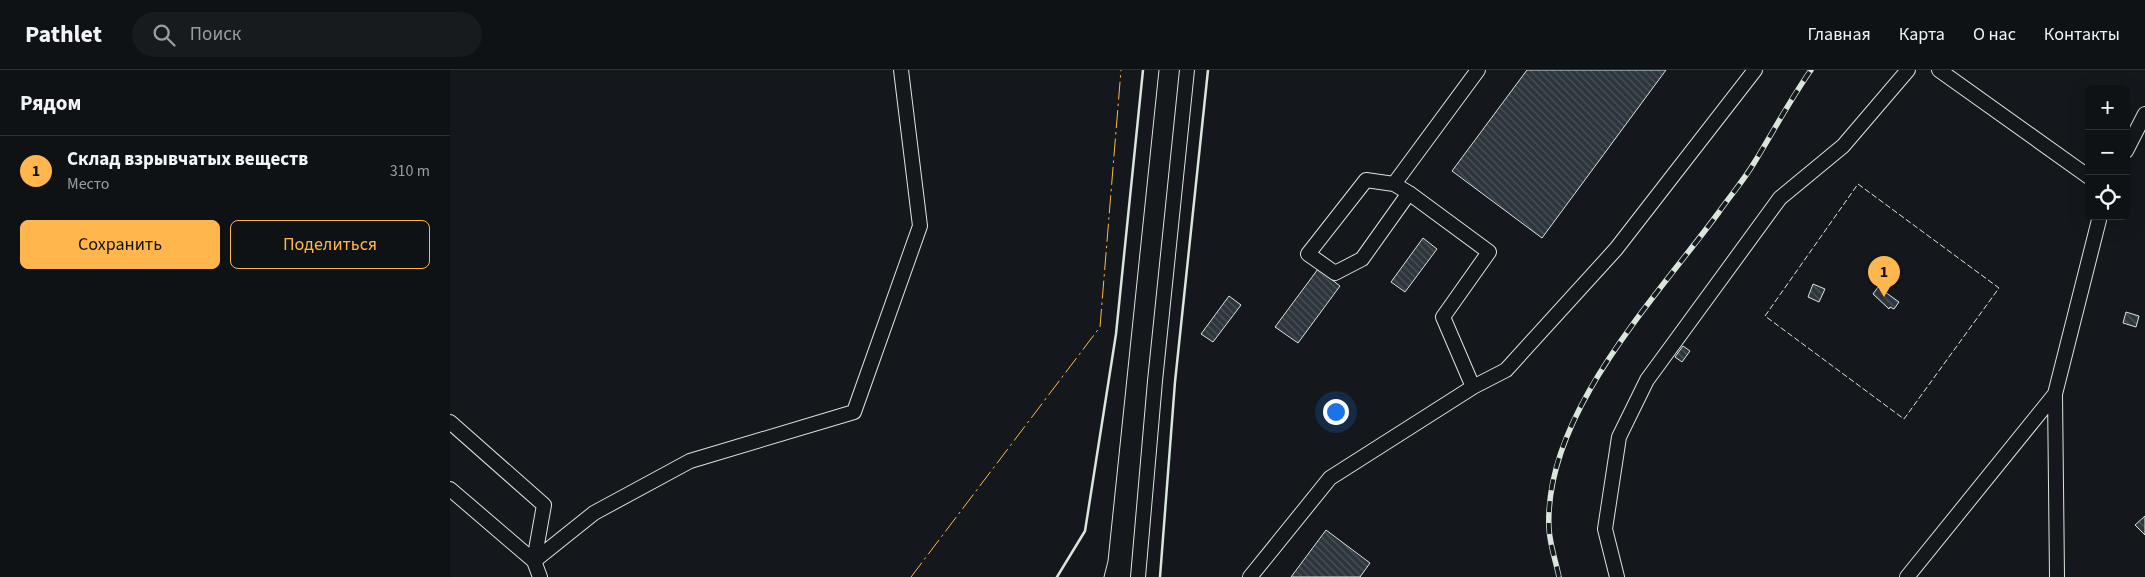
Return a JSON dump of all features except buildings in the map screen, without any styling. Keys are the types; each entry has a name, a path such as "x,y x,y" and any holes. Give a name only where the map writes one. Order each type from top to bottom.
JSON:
{"street":[{"path":"534,561 594,513 690,461 854,412 920,226 901,70"},
{"path":"1138,577 1155,381 1187,70"},
{"path":"1394,184 1478,70"},
{"path":"1250,577 1330,478 1473,387 1506,370 1616,249 1755,70"},
{"path":"1617,577 1605,529 1619,437 1647,380 1780,198 1843,146 1908,70"},
{"path":"1939,70 2086,175"},
{"path":"2130,143 2145,114"},
{"path":"1409,193 1362,259 1335,273 1308,254 1366,180 1394,184 1409,193 1489,252 1443,317 1473,387"},
{"path":"2056,577 2055,394 2099,220"},
{"path":"1907,577 2055,394"},
{"path":"450,422 544,506 534,561"},
{"path":"450,489 534,561 540,577"}],"tram line":[{"path":"1104,577 1108,561 1159,70"}],"railway":[{"path":"1559,577 1549,529 1552,486 1564,444 1583,402 1608,360 1636,320 1746,176 1811,70"}],"fence":[{"path":"1858,184 1999,288 1904,419 1765,316 1858,184"}],"wall":[{"path":"1057,577 1085,531 1116,334 1143,70"},
{"path":"1160,577 1175,382 1208,70"}],"power":[{"path":"911,577 1100,327 1121,70"}],"place":[{"name":"Склад взрывчатых веществ","path":"1884,297"}]}
